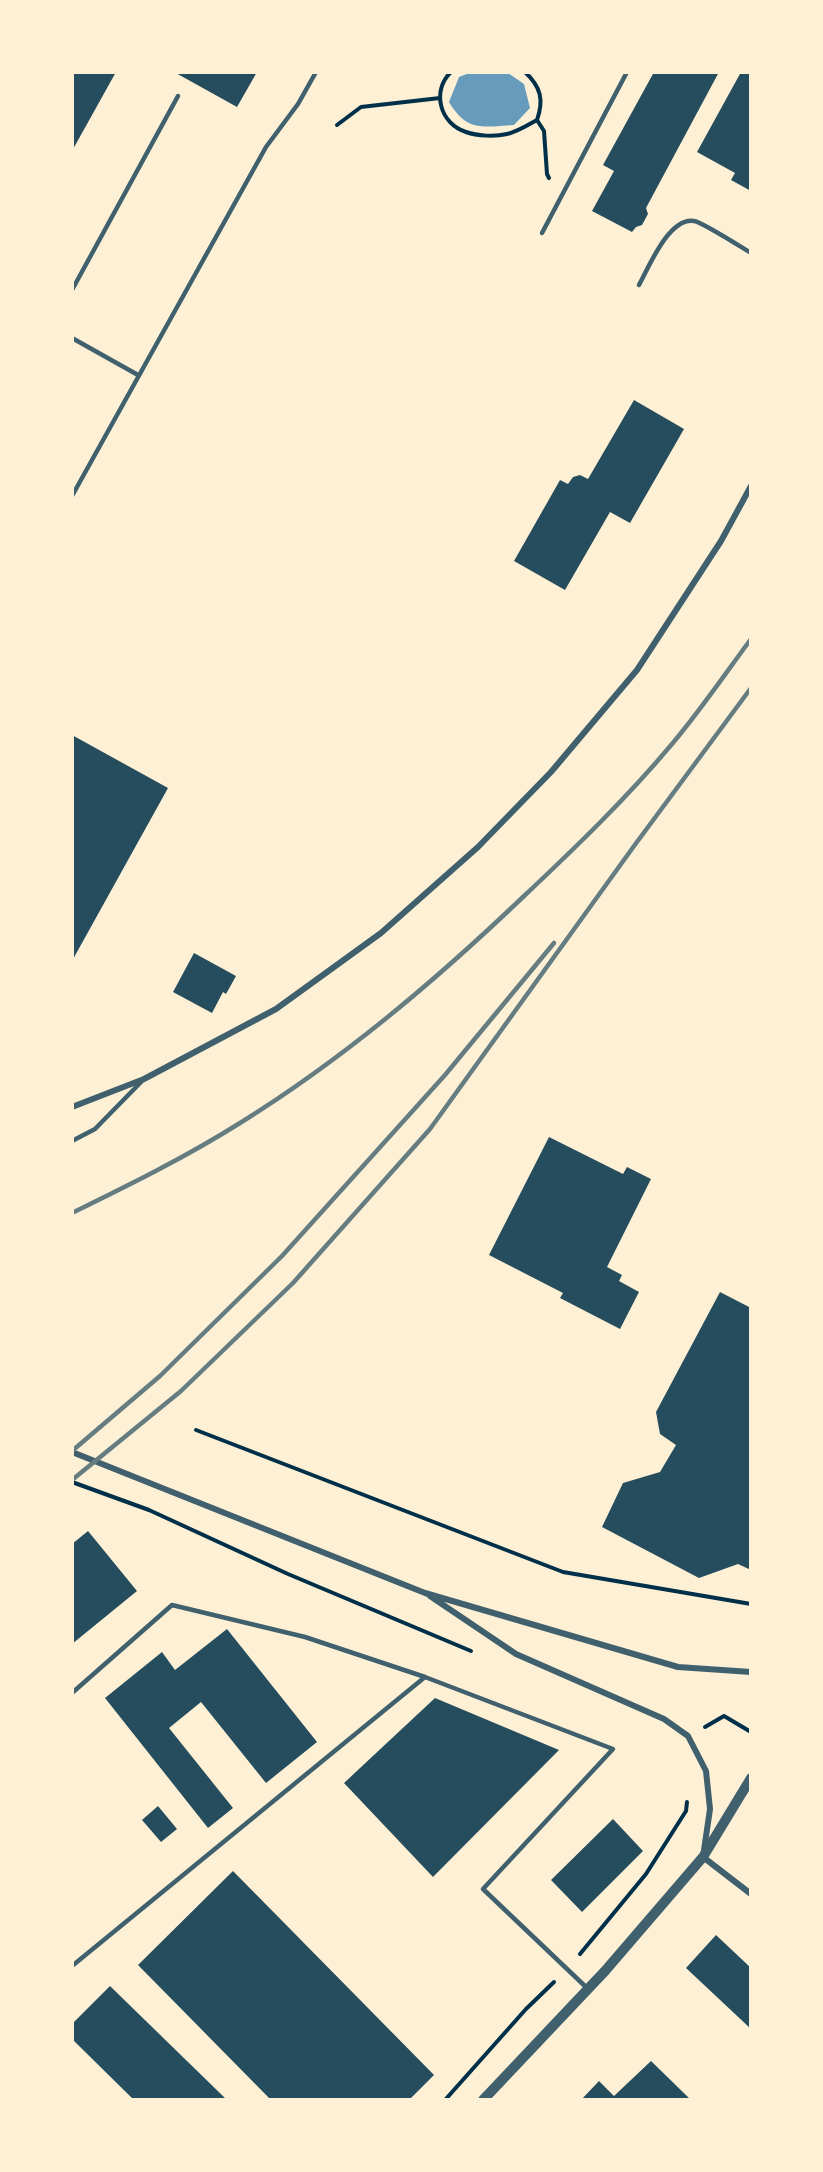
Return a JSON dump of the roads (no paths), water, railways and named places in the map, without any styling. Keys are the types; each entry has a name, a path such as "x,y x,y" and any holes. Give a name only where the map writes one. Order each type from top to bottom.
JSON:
{"street":[{"path":"72,1107 144,1079 276,1009 381,933 478,847 551,772 638,670 721,541 751,486"},
{"path":"72,1452 425,1593 678,1667 751,1672"},
{"path":"425,1593 516,1654 664,1719 688,1736 706,1772 710,1809 703,1857"},
{"path":"483,2100 588,1988 703,1857 751,1778"},
{"path":"703,1857 751,1894"}],"lane":[{"path":"72,496 267,147 298,104 316,72"},
{"path":"542,233 627,72"},
{"path":"72,290 178,96"},
{"path":"639,285 668,233 680,222 694,221 751,253"},
{"path":"72,338 138,375"},
{"path":"72,1141 95,1129 144,1079"},
{"path":"72,1693 172,1605 305,1637 425,1677 614,1749 483,1889 588,1988"},
{"path":"72,1966 425,1677"}],"water":[{"path":"472,72 508,73 524,84 530,108 514,125 484,127 462,119 449,102 459,77"}],"railway":[{"path":"72,1213 178,1159 240,1123 352,1046 422,989 523,897 618,804 682,731 751,639"},
{"path":"72,1480 181,1391 293,1283 430,1129 751,688"},
{"path":"72,1451 160,1376 282,1256 445,1075 554,943"}]}
